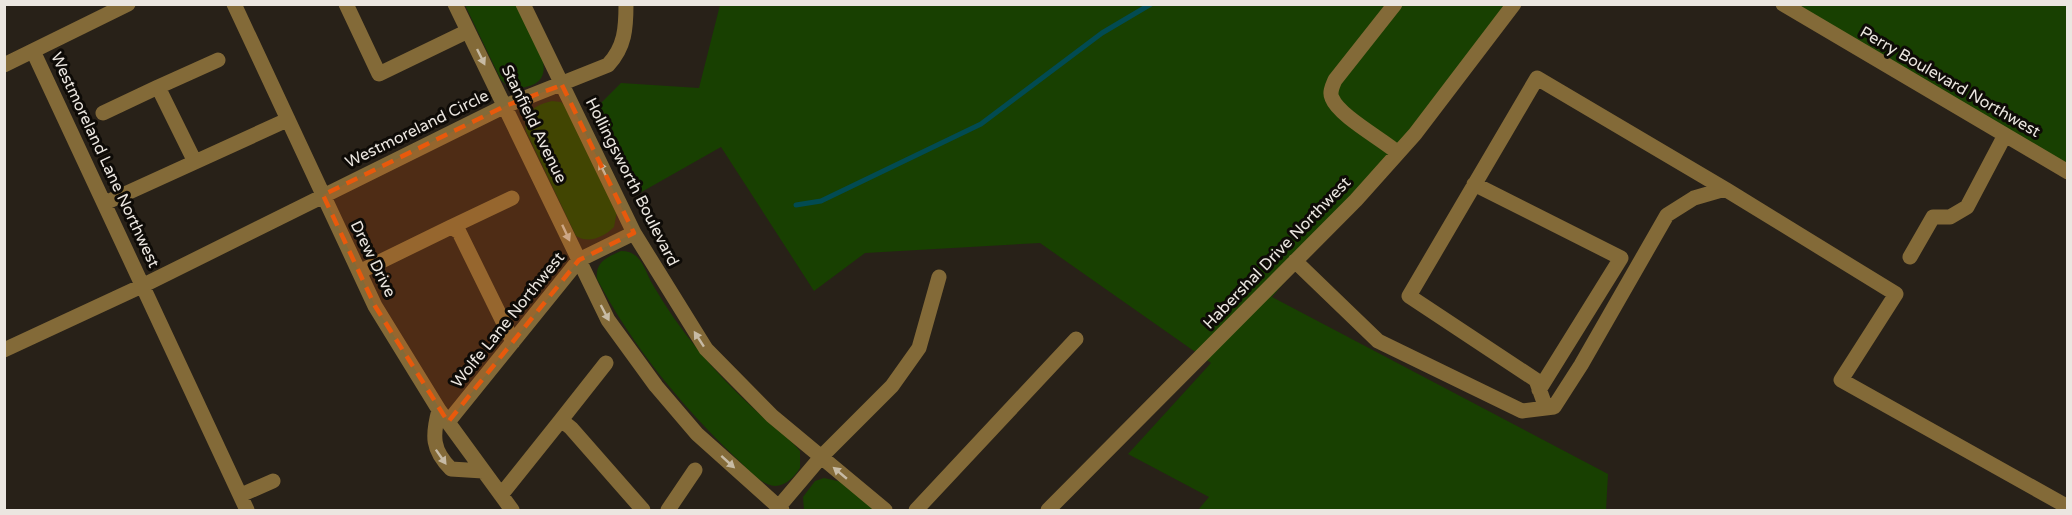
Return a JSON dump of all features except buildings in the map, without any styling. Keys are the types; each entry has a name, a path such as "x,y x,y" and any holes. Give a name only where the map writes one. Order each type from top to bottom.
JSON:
{"street":[{"path":"4,64 128,4"},
{"name":"Drew Drive","path":"234,4 375,306 443,416 512,510"},
{"path":"346,4 379,74 468,31"},
{"name":"Stanfield Avenue","path":"455,4 608,320 656,386 697,434 778,510"},
{"name":"Hollingsworth Boulevard","path":"523,4 634,233 706,349 772,416 885,510"},
{"name":"Westmoreland Circle","path":"4,350 144,285 505,106 608,65 620,53 626,29 626,4"},
{"path":"1395,4 1335,80 1331,91 1332,98 1339,108 1398,153"},
{"name":"Habershal Drive Northwest","path":"1048,510 1295,261 1398,153 1514,4"},
{"name":"Perry Boulevard Northwest","path":"1783,4 2067,171"},
{"name":"Westmoreland Lane Northwest","path":"33,51 248,510"},
{"path":"103,113 218,60"},
{"path":"1546,408 1536,380 1409,296 1537,78 1725,189 1896,294 1841,380 2067,507"},
{"path":"158,87 195,162"},
{"path":"105,203 287,120"},
{"path":"1910,257 1933,217 1950,217 1967,207 2005,135"},
{"path":"1474,184 1621,258 1539,390"},
{"path":"1295,261 1378,341 1522,411 1554,407 1581,366 1666,215 1694,198 1725,189"},
{"path":"359,272 512,198"},
{"path":"451,227 459,232 513,342"},
{"name":"Wolfe Lane Northwest","path":"443,416 513,342 579,260 634,233"},
{"path":"778,510 821,457 892,386 919,348 939,277"},
{"path":"916,510 1076,339"},
{"path":"501,495 606,363"},
{"path":"443,416 434,430 434,446 439,457 451,470 483,471"},
{"path":"561,420 572,428 643,510"},
{"path":"668,510 695,470"},
{"path":"241,495 273,482"}],"highlighted area":[{"path":"562,85 634,233 579,260 448,422 375,306 323,195 505,106"}],"green space":[{"path":"465,5 517,5 538,45 542,58 544,70 540,80 529,86 510,88 501,80"},
{"path":"720,5 1509,5 1487,43 1272,297 1608,474 1606,510 1198,510 1209,497 1128,454 1211,363 1040,243 865,253 814,291 721,147 638,194 597,107 621,83 699,88"},
{"path":"1777,5 2067,5 2067,168"},
{"path":"552,101 561,102 568,109 617,211 614,227 606,234 596,238 586,239 576,236 526,131 528,114 536,107"},
{"path":"621,251 634,254 638,258 674,318 711,365 738,394 800,451 800,468 793,477 775,486 769,485 754,475 695,416 659,374 626,328 597,279 600,264"},
{"path":"824,478 842,482 876,510 804,510 803,497 815,481"}],"waterway":[{"path":"796,205 821,201 981,124 1102,33 1151,4"}]}
